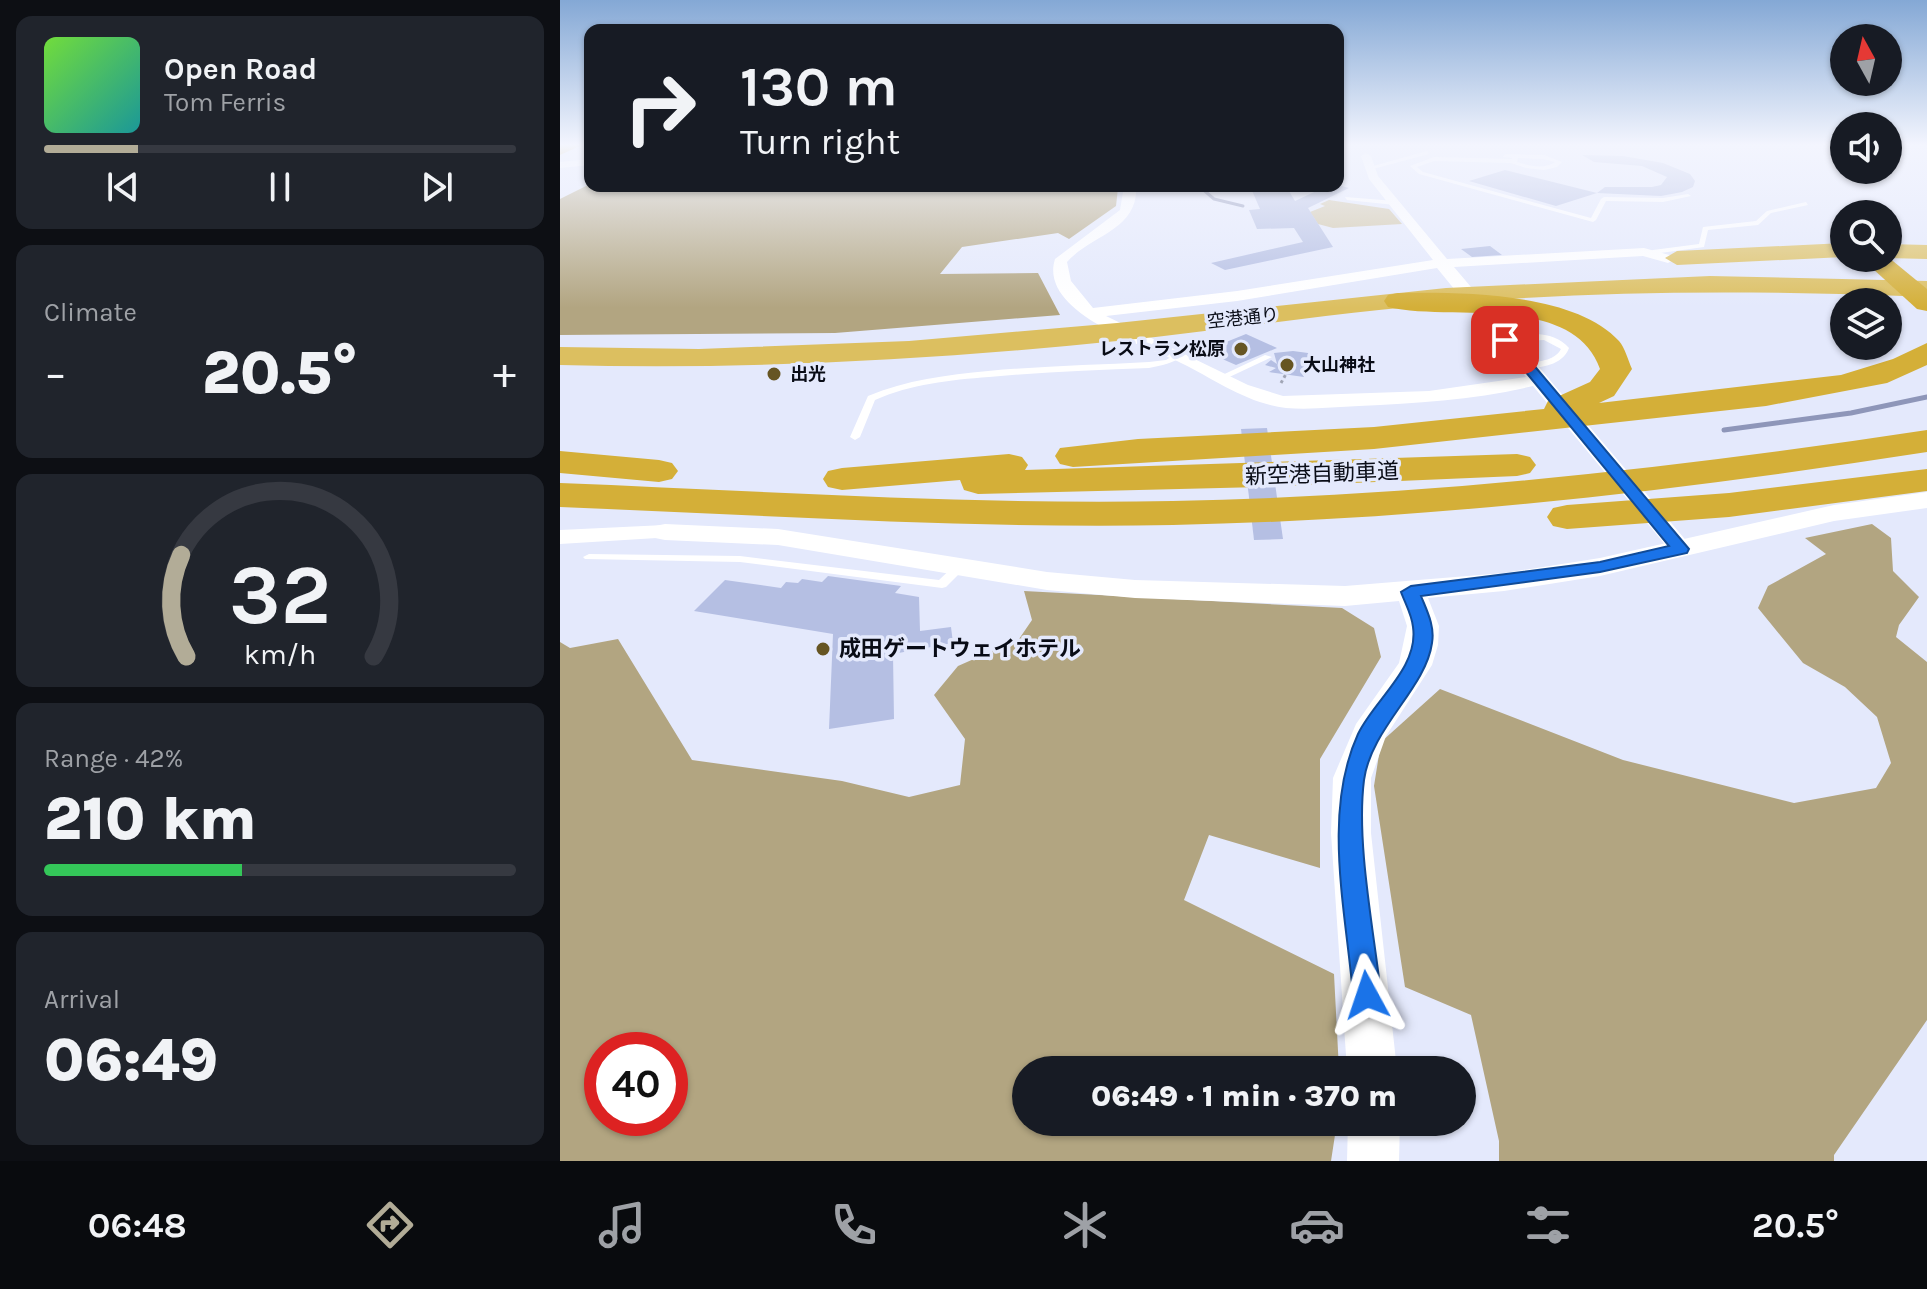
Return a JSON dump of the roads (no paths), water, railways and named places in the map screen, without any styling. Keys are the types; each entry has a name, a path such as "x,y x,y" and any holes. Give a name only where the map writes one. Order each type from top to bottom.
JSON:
{"highway":[{"name":"空港通り","path":"560,356 838,354 1660,255 1830,250"},
{"path":"1902,251 1927,252"},
{"path":"1902,268 1927,287"},
{"path":"1890,272 1927,303"},
{"name":"空港通り","path":"560,344 802,343 973,335 1103,322 1168,344 1398,301 1490,292 1662,283 1927,287"},
{"path":"1398,301 1485,304 1534,311 1587,330 1610,350 1616,369 1611,379 1589,397 1540,414 1495,423"},
{"path":"828,479 956,471 1168,446 1331,441 1808,388 1898,369 1927,352"},
{"name":"新空港自動車道","path":"722,488 828,479 1153,479 1569,463 1744,448 1927,421"},
{"name":"新空港自動車道","path":"722,488 872,506 1113,513 1368,506 1604,486 1927,441"},
{"path":"560,462 722,488"},
{"path":"560,473 722,488"},
{"path":"872,506 1035,523 1173,528 1589,517 1757,502 1927,480"},
{"path":"560,495 722,488"},
{"path":"560,503 722,488"}],"street":[{"path":"1130,199 1126,214 1072,248 1060,262 1063,278 1103,322 1237,296 1448,267 1660,255"},
{"path":"1392,199 1536,378 1675,542"},
{"path":"1168,344 1220,378 1265,399 1305,402 1469,395 1536,378"},
{"path":"560,537 665,532 778,537 1047,581 1135,589 1345,596 1411,592 1600,567 1675,542 1834,513 1927,500"},
{"path":"1371,1056 1351,833 1352,778 1369,733 1415,665 1422,645 1423,626 1411,592"},
{"path":"1373,1161 1374,1136"}],"lane":[{"path":"1358,199 1395,203"},
{"path":"1518,199 1593,220 1604,199"},
{"path":"1615,199 1668,199"},
{"path":"1660,255 1702,246 1705,228 1758,223 1769,212 1806,204"},
{"path":"1505,340 1537,336 1559,342 1565,348 1562,355 1536,378"},
{"path":"855,437 871,398 894,387 990,375 1149,365 1168,362 1168,344"},
{"path":"1220,378 1268,357"},
{"path":"589,557 740,559 942,584 961,566"}],"waterway":[{"path":"1215,199 1243,206"},
{"path":"1724,430 1851,413 1927,397"}],"place":[{"name":"レストラン松原","path":"1241,349"},
{"name":"大山神社","path":"1287,365"},
{"name":"出光","path":"774,374"},
{"name":"成田ゲートウェイホテル","path":"823,649"}]}
